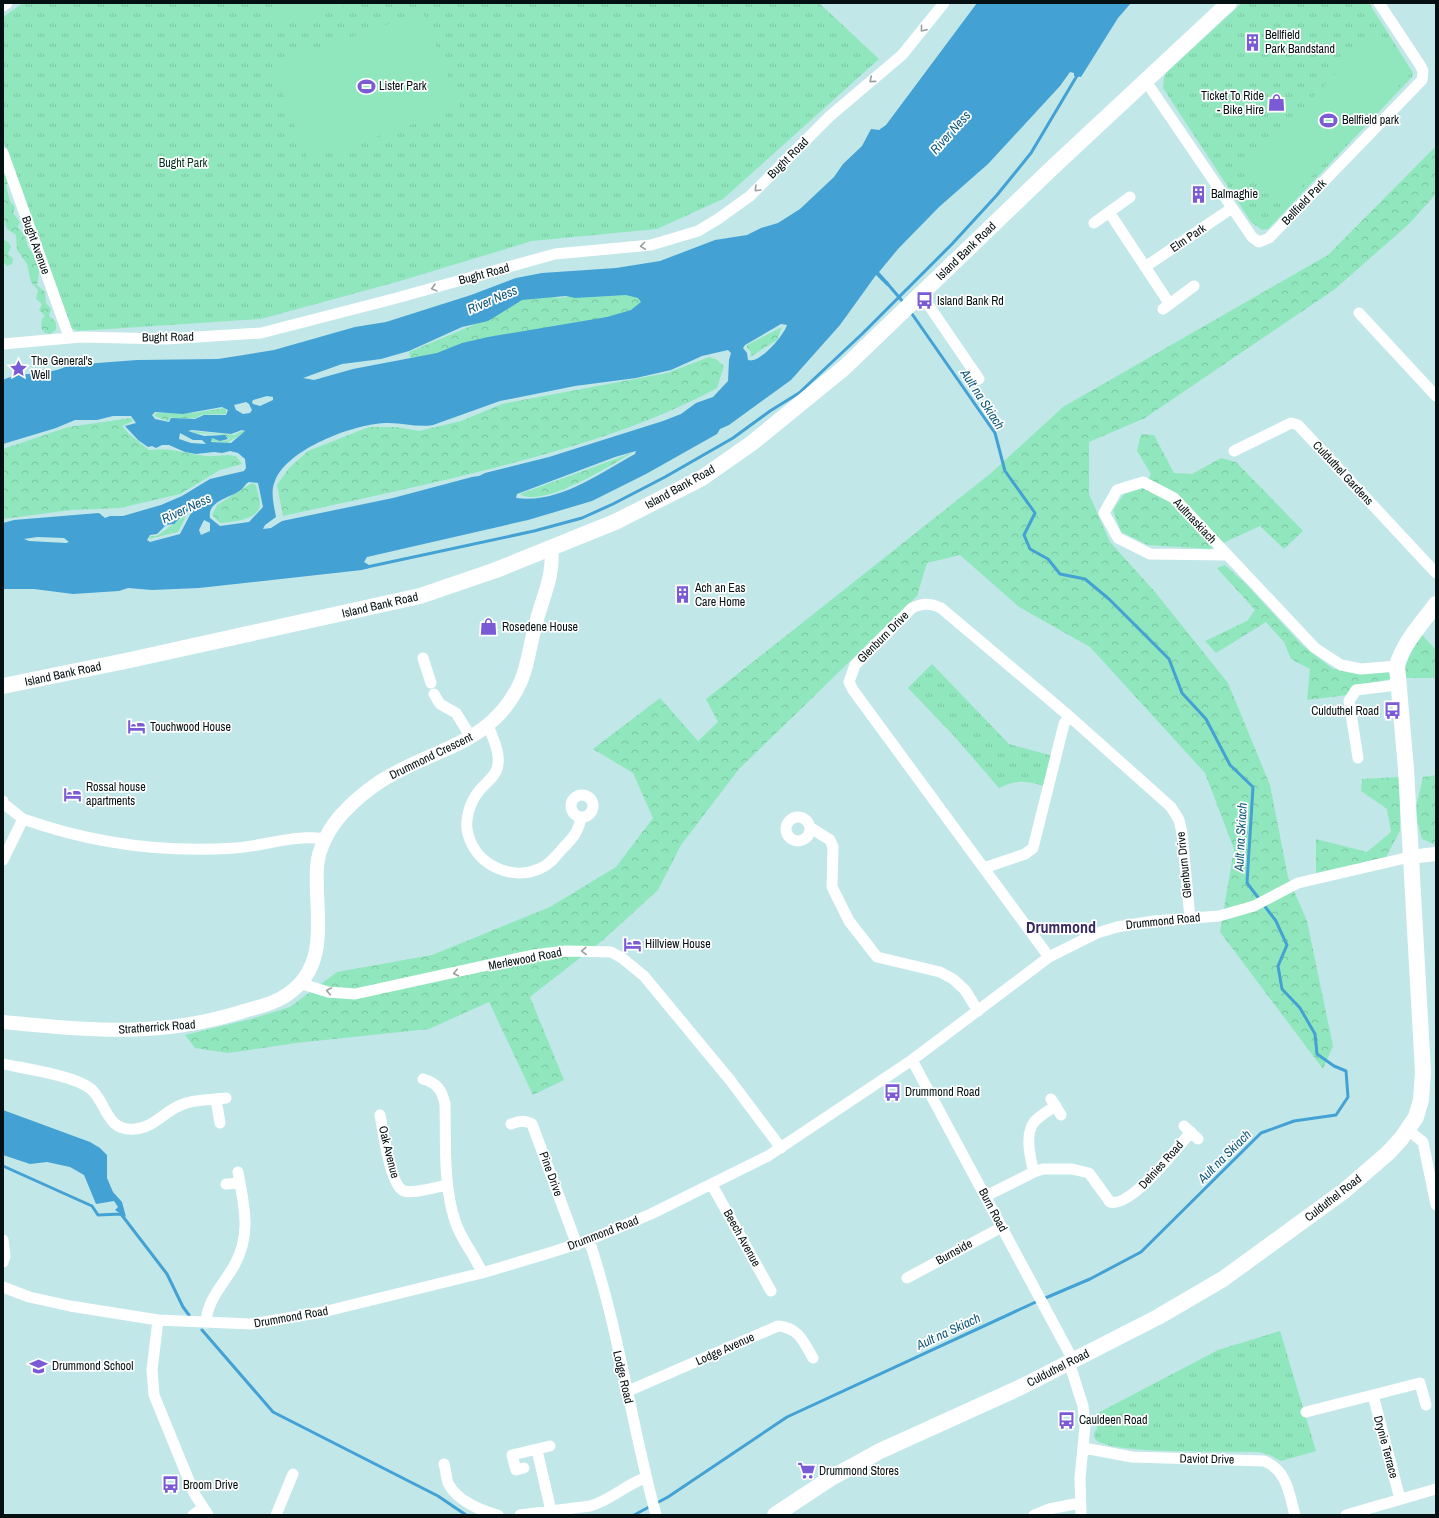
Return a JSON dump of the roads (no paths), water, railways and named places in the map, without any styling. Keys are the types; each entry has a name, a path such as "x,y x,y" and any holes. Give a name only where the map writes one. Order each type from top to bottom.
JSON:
{"main road":[{"name":"Island Bank Road","path":"3,686 130,660 420,596 464,582 615,522 702,478 752,443 844,368 1145,80 1229,3"},
{"name":"Culduthel Road","path":"775,1515 831,1478 880,1451 1021,1387 1158,1317 1223,1279 1300,1224 1366,1173 1388,1154 1408,1130 1416,1117 1421,1100 1423,1072 1406,769 1397,685 1397,666 1399,657 1405,647 1436,604"}],"street":[{"path":"3,6 7,3"},
{"name":"Bught Road","path":"3,344 69,338 166,339 261,333 393,299 556,254 623,249 651,245 698,231 718,219 750,196 830,116 902,56 944,3"},
{"name":"Bellfield Park","path":"1145,80 1252,237 1259,242 1269,238 1422,80 1423,71 1420,65 1379,3"},
{"name":"Bught Avenue","path":"3,153 69,338"},
{"path":"1094,223 1130,197"},
{"name":"Elm Park","path":"1145,267 1232,208"},
{"path":"1109,212 1145,267 1166,306 1194,286"},
{"path":"912,302 979,379"},
{"path":"1359,313 1436,396"},
{"name":"Culduthel Gardens","path":"1234,451 1291,423 1298,424 1436,573"},
{"name":"Aultnaskiach","path":"1227,555 1150,554 1118,538 1104,513 1117,490 1143,482 1174,498 1315,648 1341,665 1361,669 1397,666"},
{"name":"Drummond Crescent","path":"302,984 314,958 319,935 317,865 324,839 342,814 378,783 405,768 452,748 471,737 488,725 503,710 522,680 539,610 552,568 551,548"},
{"name":"Glenburn Drive","path":"1050,957 853,690 849,682 855,665 912,608 922,604 932,604 941,608 1069,716 1171,807 1179,820 1182,833 1190,918"},
{"path":"423,658 432,688 440,704 456,713 471,737"},
{"path":"1358,758 1349,701 1356,690 1397,685"},
{"path":"984,868 1025,854 1033,848 1064,724 1069,716"},
{"path":"488,725 496,748 498,763 494,775 474,798 468,823 468,834 475,849 485,862 512,874 522,874 540,868 550,863 577,833 581,817"},
{"path":"3,803 23,819 66,833 118,844 184,849 263,845 299,837 324,839"},
{"path":"3,860 23,819"},
{"path":"811,828 830,840 833,847 832,887 849,921 877,957 940,972 953,979 965,990 978,1011"},
{"path":"1410,857 1436,854"},
{"name":"Drummond Road","path":"3,1287 29,1297 70,1306 158,1320 251,1324 323,1312 482,1273 577,1245 651,1214 712,1185 781,1148 912,1060 1050,957 1097,933 1117,927 1154,921 1219,916 1254,906 1267,898 1298,884 1410,857"},
{"name":"Merlewood Road","path":"302,984 328,992 355,994 540,954 599,950 610,952 622,958 648,981 730,1080 781,1148"},
{"name":"Stratherrick Road","path":"3,1022 100,1030 170,1028 217,1020 272,1003 302,984"},
{"name":"Burn Road","path":"912,1060 1039,1294 1071,1361"},
{"path":"3,1064 67,1078 82,1084 91,1090 105,1113 114,1123 124,1128 135,1130 146,1126 182,1104 221,1099 220,1123"},
{"path":"423,1079 432,1081 443,1095 445,1104 447,1185 455,1223 476,1258 482,1273"},
{"path":"1034,1172 1030,1158 1030,1136 1032,1125 1036,1120 1056,1106"},
{"name":"Oak Avenue","path":"380,1115 393,1174 400,1189 405,1192 447,1185"},
{"name":"Pine Drive","path":"511,1124 527,1121 532,1124 577,1245"},
{"path":"1408,1130 1423,1142 1436,1205"},
{"name":"Delnies Road","path":"986,1196 1034,1172 1053,1168 1084,1171 1093,1177 1110,1202 1119,1202 1138,1191 1191,1132"},
{"path":"206,1323 206,1313 215,1294 234,1266 245,1236 246,1222 239,1178 226,1184"},
{"name":"Beech Avenue","path":"712,1185 771,1291"},
{"name":"Burnside","path":"907,1278 1002,1227"},
{"path":"3,1240 5,1256 3,1262"},
{"name":"Lodge Road","path":"589,1240 607,1307 645,1478 656,1515"},
{"path":"158,1320 152,1370 154,1395 194,1493 206,1511 193,1515"},
{"name":"Lodge Avenue","path":"626,1392 778,1326 788,1327 797,1333 807,1355"},
{"path":"1071,1361 1083,1406 1085,1426 1080,1478 1081,1515"},
{"path":"1306,1412 1420,1383 1426,1405"},
{"name":"Drynie Terrace","path":"1373,1395 1400,1499"},
{"path":"524,1468 516,1470 512,1455 550,1446"},
{"name":"Daviot Drive","path":"1084,1448 1132,1457 1264,1461 1272,1464 1284,1477 1295,1515"},
{"path":"537,1450 551,1511"},
{"path":"444,1464 452,1490 474,1506 498,1515"},
{"path":"276,1515 293,1474"},
{"path":"520,1515 601,1503 614,1496 625,1486 645,1478"},
{"path":"1346,1515 1436,1489"},
{"path":"1034,1515 1049,1509 1080,1502"}],"water":[{"name":"River Ness","path":"977,3 1131,3 1118,18 1081,77 1074,76 1074,73 1070,72 1060,86 988,164 939,207 898,249 879,272 889,283 887,286 876,275 840,325 791,380 729,425 720,429 717,434 646,474 592,501 528,520 367,557 364,562 369,565 369,568 362,570 199,588 152,590 128,588 119,591 73,594 34,589 3,589 3,523 14,520 99,513 105,518 110,516 123,516 161,505 182,496 210,479 244,471 246,468 245,459 238,453 230,451 222,453 214,452 196,454 185,452 169,445 162,445 156,448 152,446 148,447 138,440 125,426 136,423 131,416 113,416 97,420 75,420 56,428 3,444 3,380 20,375 54,371 70,364 137,360 218,359 274,350 355,327 386,322 471,295 516,278 542,273 616,268 660,261 715,240 747,235 761,228 778,223 800,209 834,177 843,164 862,146 871,129 879,130 886,125","holes":["626,295 638,298 641,302 631,310 607,317 488,337 462,343 437,353 353,369 314,380 303,378 342,364 381,359 409,351 462,327 488,321 522,300 566,296 575,298","781,324 787,325 777,342 759,358 748,360 747,353 743,348 745,345","728,350 731,353 729,360 728,381 713,397 696,403 681,414 663,421 549,457 485,473 479,476 393,498 282,521 271,528 263,529 265,525 276,517 273,489 275,481 282,469 307,449 340,433 372,424 397,423 421,426 433,425 500,401 575,386 636,378 671,370 702,356","267,396 273,397 273,400 260,406 253,404 253,400","246,402 249,404 252,410 250,413 243,414 236,410 234,405","222,407 228,410 226,415 204,415 195,419 171,418 169,422 155,419 152,415 155,412 183,414","192,430 231,434 242,430 245,431 231,443 211,442 212,438 220,441 228,439 225,435 204,436 188,431","180,433 193,440 202,440 206,444 191,443 179,439","636,451 635,454 578,486 563,492 532,499 516,498 517,494 615,457","249,482 258,483 263,507 249,522 220,526 210,518 210,512 216,503 238,492","189,511 191,513 180,534 150,542 147,540 150,535 157,534 166,525 174,524 186,512","204,520 210,523 210,531 201,535 199,530","37,537 64,538 69,542 29,541 24,539"]},
{"path":"3,1110 90,1142 100,1148 107,1155 107,1178 113,1192 122,1202 126,1217 115,1210 118,1207 114,1201 96,1204 84,1175 70,1167 47,1162 30,1164 3,1155"}],"waterway":[{"path":"367,567 534,531 582,518 665,477 733,438 770,411 799,393 862,334 952,244 997,195 1031,153 1078,74"},
{"name":"Ault na Skiach","path":"886,282 904,303"},
{"name":"Ault na Skiach","path":"910,311 995,433 1005,471 1035,513 1024,535 1030,549 1048,559 1060,574 1085,579 1109,599 1169,659 1182,693 1206,719 1230,765 1253,787 1247,883 1276,921 1287,945 1278,966 1282,989 1300,1008 1315,1034 1317,1054 1334,1066 1346,1071 1348,1097 1336,1115 1294,1121 1261,1133 1141,1252 1090,1279 1043,1299"},
{"path":"3,1166 92,1206 98,1215 121,1214 167,1274 183,1307 189,1315"},
{"name":"Ault na Skiach","path":"634,1515 668,1497 787,1417 1038,1301"},
{"path":"202,1330 273,1412 438,1496 466,1515"}],"place":[{"name":"Bellfield Park Bandstand","path":"1252,42"},
{"name":"Lister Park","path":"366,86"},
{"name":"Ticket To Ride - Bike Hire","path":"1277,103"},
{"name":"Bellfield park","path":"1329,120"},
{"name":"Balmaghie","path":"1198,194"},
{"name":"Island Bank Rd","path":"924,301"},
{"name":"The General's Well","path":"18,368"},
{"name":"Ach an Eas Care Home","path":"682,595"},
{"name":"Rosedene House","path":"489,627"},
{"name":"Culduthel Road","path":"1392,711"},
{"name":"Touchwood House","path":"137,727"},
{"name":"Rossal house apartments","path":"73,794"},
{"name":"Hillview House","path":"632,944"},
{"name":"Drummond Road","path":"892,1092"},
{"name":"Drummond School","path":"39,1366"},
{"name":"Cauldeen Road","path":"1066,1420"},
{"name":"Drummond Stores","path":"806,1471"},
{"name":"Broom Drive","path":"170,1485"}],"district":[{"name":"Drummond","path":"1061,927"}],"park label":[{"name":"Bught Park","path":"183,163"}]}
